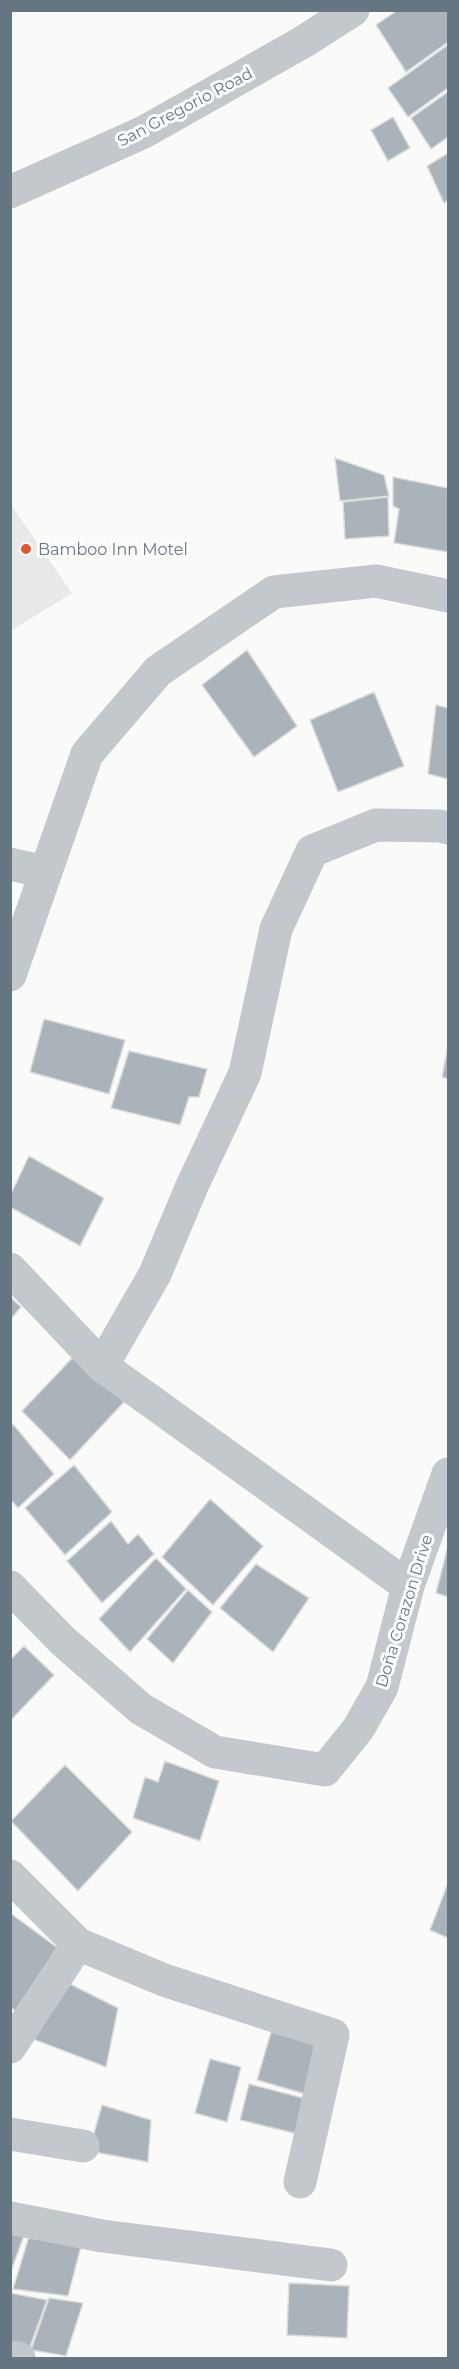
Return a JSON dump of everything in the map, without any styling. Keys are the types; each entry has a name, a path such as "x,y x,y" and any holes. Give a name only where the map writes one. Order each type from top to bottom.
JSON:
{"street":[{"name":"San Gregorio Road","path":"10,192 144,132 303,42 353,10"},
{"path":"10,975 87,754 158,671 274,592 376,581 448,596"},
{"path":"102,1366 155,1274 192,1186 245,1073 276,929 312,850 376,825 448,828"},
{"path":"10,864 45,872"},
{"path":"10,1269 102,1366 408,1586"},
{"name":"Doña Corazon Drive","path":"10,1587 63,1641 141,1709 215,1752 325,1770 357,1729 382,1688 408,1586 448,1474"},
{"path":"10,1876 78,1944 164,1980 333,2035 300,2182"},
{"path":"10,2047 78,1944"},
{"path":"10,2134 83,2146"},
{"path":"10,2218 102,2236 331,2265"},
{"path":"10,2357 20,2358"}],"shaded area":[{"name":"Bamboo Inn Motel","path":"11,505 72,593 10,631"}],"building":[{"path":"398,10 448,10 448,42 406,72 376,25"},
{"path":"448,45 448,88 408,117 388,88"},
{"path":"448,92 448,137 431,149 411,118"},
{"path":"393,117 410,148 388,161 371,130"},
{"path":"448,153 448,200 444,203 427,166"},
{"path":"335,458 384,475 389,496 340,501"},
{"path":"393,477 448,488 448,552 394,543 399,509 393,506"},
{"path":"388,497 389,536 345,539 343,502"},
{"path":"247,650 297,726 254,757 202,685"},
{"path":"374,692 404,766 338,792 310,720"},
{"path":"436,705 448,708 448,779 428,774"},
{"path":"44,1019 125,1040 109,1094 30,1072"},
{"path":"448,1045 448,1079 442,1077"},
{"path":"129,1051 207,1069 199,1097 189,1097 180,1125 111,1108"},
{"path":"29,1156 104,1198 80,1246 10,1207 10,1196"},
{"path":"10,1297 21,1307 10,1320"},
{"path":"77,1353 124,1402 70,1460 22,1411"},
{"path":"13,1424 54,1474 18,1508 10,1499 10,1427"},
{"path":"74,1465 112,1512 65,1555 25,1508"},
{"path":"210,1499 263,1546 213,1605 162,1557"},
{"path":"111,1521 128,1544 138,1534 154,1554 102,1603 67,1561"},
{"path":"448,1546 448,1597 436,1593"},
{"path":"156,1558 186,1589 130,1652 99,1619"},
{"path":"256,1564 309,1598 273,1652 220,1608"},
{"path":"188,1590 212,1612 173,1663 147,1639"},
{"path":"24,1646 54,1675 10,1721 10,1660"},
{"path":"165,1761 219,1781 200,1841 133,1818 145,1777 158,1782"},
{"path":"65,1765 132,1832 78,1891 11,1821"},
{"path":"448,1883 448,1938 430,1930"},
{"path":"10,1913 59,1949 19,2013 10,2007"},
{"path":"66,1982 118,2008 106,2067 30,2038"},
{"path":"271,2032 319,2045 305,2094 257,2080"},
{"path":"210,2059 241,2067 227,2122 195,2113"},
{"path":"249,2084 307,2099 298,2134 240,2120"},
{"path":"102,2105 151,2120 148,2162 89,2151"},
{"path":"10,2228 26,2230 10,2274"},
{"path":"31,2230 83,2239 68,2296 13,2289"},
{"path":"289,2283 349,2286 347,2338 287,2335"},
{"path":"10,2293 47,2300 27,2355 10,2352"},
{"path":"49,2298 83,2303 66,2356 31,2350"}],"place":[{"name":"Bamboo Inn Motel","path":"26,549"}]}
